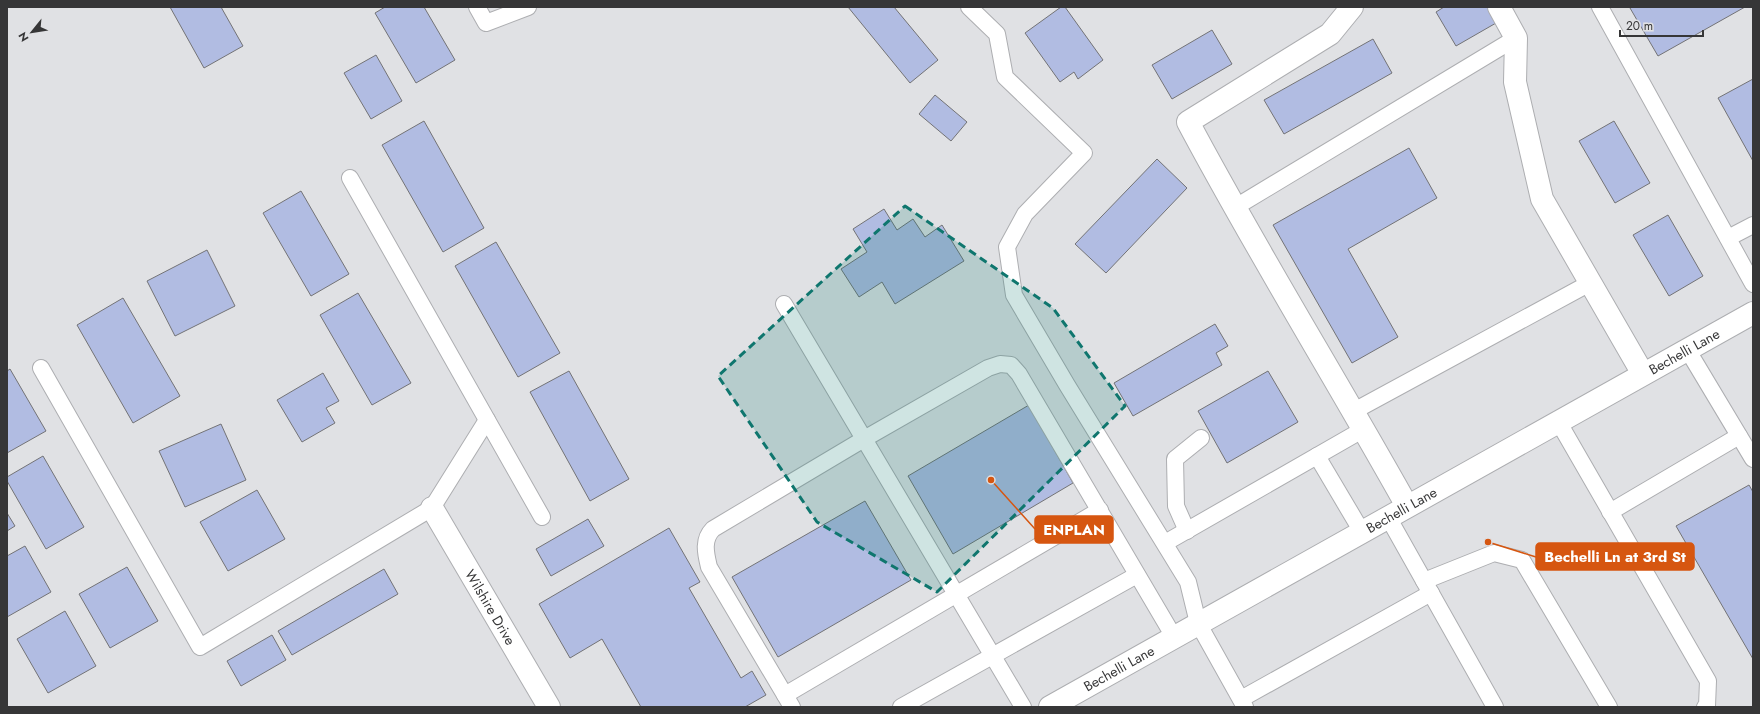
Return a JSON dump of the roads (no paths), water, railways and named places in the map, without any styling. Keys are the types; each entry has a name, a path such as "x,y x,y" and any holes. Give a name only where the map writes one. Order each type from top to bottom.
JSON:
{"street":[{"path":"1352,7 1330,34 1188,122 1234,208 1359,420 1397,512"},
{"path":"1499,7 1516,38 1515,82 1542,199 1643,374"},
{"name":"Bechelli Lane","path":"1050,707 1174,636 1753,313"},
{"name":"Wilshire Drive","path":"432,508 549,707"}],"lane":[{"path":"477,7 486,23 528,7"},
{"path":"969,7 997,34 1005,77 1084,153 1025,214 1008,247 1014,295 1067,385 1188,582 1198,623 1243,703 1427,587 1494,553 1522,560 1609,707"},
{"path":"1600,7 1753,284"},
{"path":"1234,208 1516,38"},
{"path":"350,178 542,517"},
{"path":"1728,238 1753,225"},
{"path":"1165,543 1317,456 1359,420 1590,282"},
{"path":"784,304 1023,707"},
{"path":"1687,349 1753,459"},
{"path":"1100,510 956,595 789,701 709,567 706,552 707,535 713,529 864,439 988,368 1000,364 1011,365 1019,374 1100,510 1137,575 1174,636"},
{"path":"41,368 200,646 432,508 487,420"},
{"path":"1558,421 1708,680 1707,706 1705,707"},
{"path":"1612,515 1739,436"},
{"path":"1187,531 1176,506 1175,459 1201,438"},
{"path":"1317,456 1362,532"},
{"path":"1397,512 1427,587 1495,707"},
{"path":"901,707 1137,575"}],"place":[{"name":"ENPLAN","path":"991,480"},
{"name":"Bechelli Ln at 3rd St","path":"1488,542"}]}
